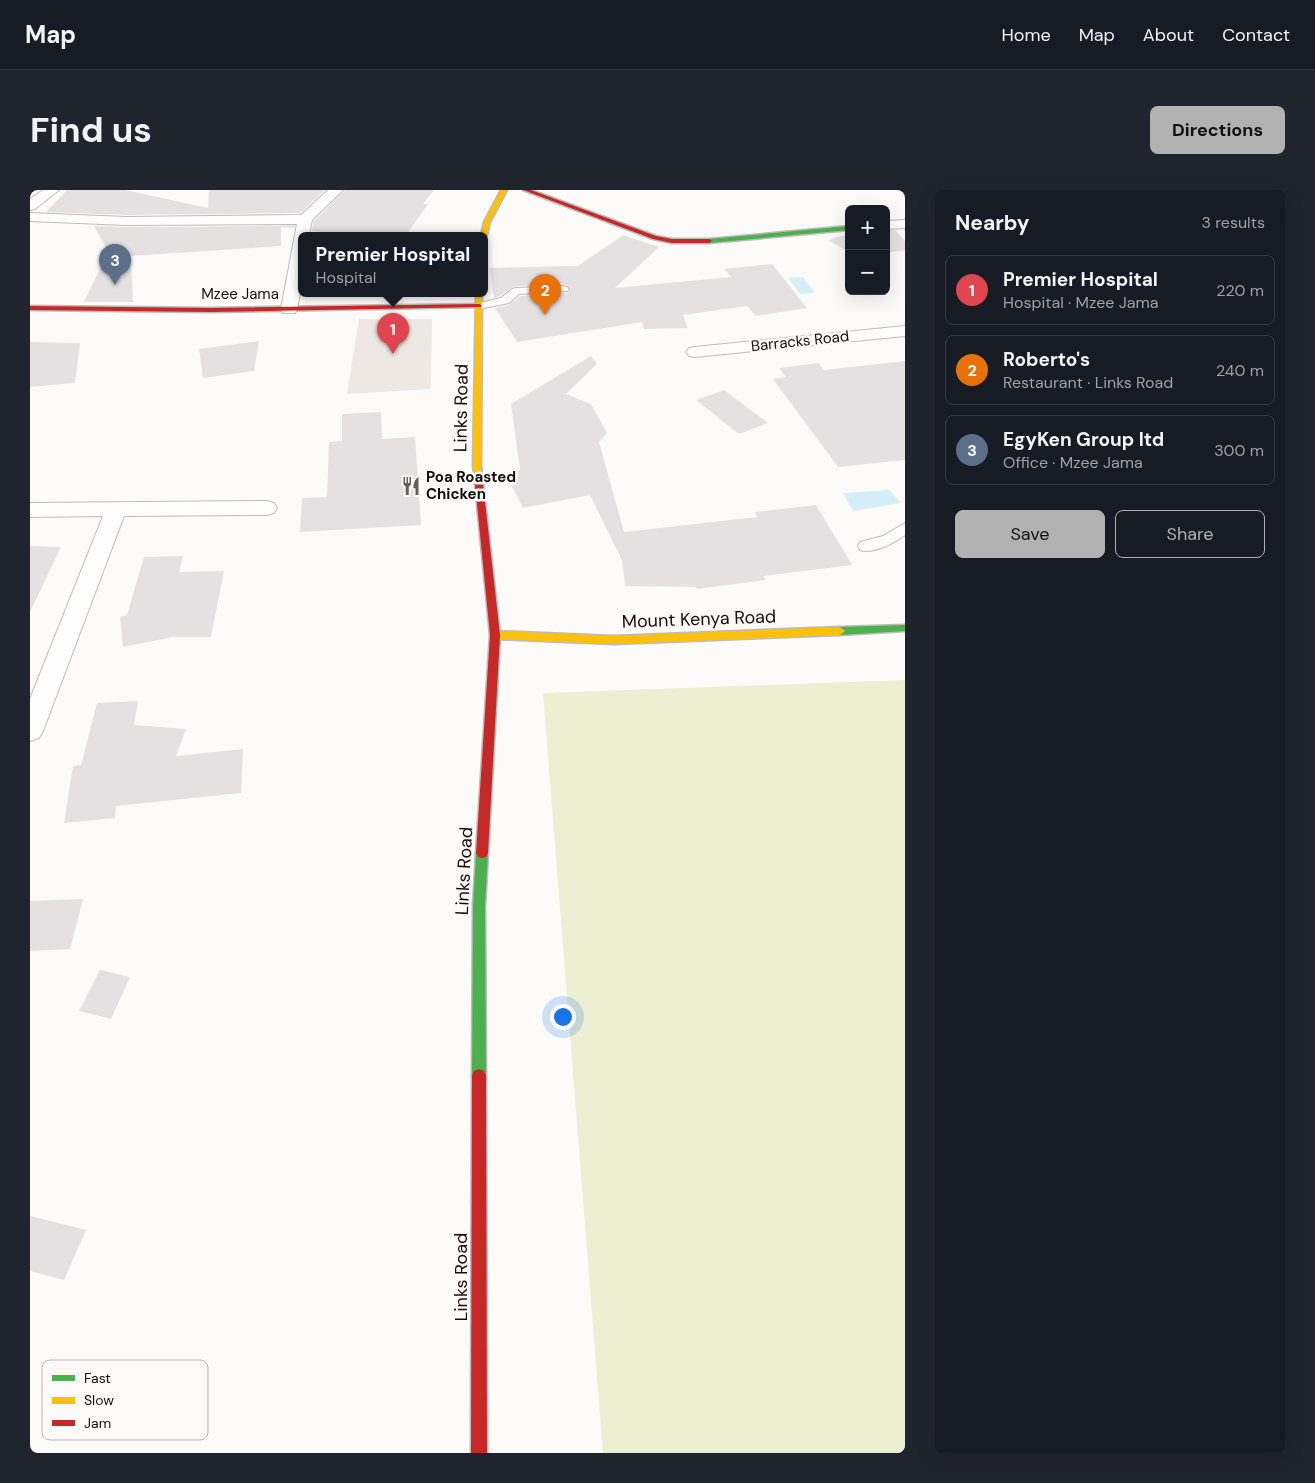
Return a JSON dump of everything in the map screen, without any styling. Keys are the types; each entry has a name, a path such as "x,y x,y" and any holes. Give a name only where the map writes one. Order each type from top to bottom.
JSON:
{"main road":[{"path":"485,232 487,222 504,190"},
{"path":"526,190 642,233 672,241 696,242 845,228"},
{"name":"Links Road","path":"479,297 477,465 495,635 479,906 479,1453"},
{"name":"Mzee Jama","path":"30,308 289,310 479,306"},
{"name":"Mount Kenya Road","path":"495,635 614,640 905,628"}],"street":[{"path":"30,206 52,190"},
{"path":"303,232 305,219 336,190"},
{"path":"30,217 126,221 305,219"},
{"path":"890,225 905,224"},
{"path":"289,310 298,259"},
{"name":"Barracks Road","path":"695,352 905,331"},
{"path":"30,510 267,508"},
{"path":"30,731 116,510"}],"lane":[{"path":"479,306 505,300 516,291 563,289"},
{"path":"865,546 888,540 905,528"}],"shaded area":[{"path":"359,319 432,319 431,389 347,394"}],"green space":[{"path":"905,680 905,1453 603,1453 543,693"}],"water":[{"path":"803,277 815,293 800,294 788,278"},
{"path":"889,490 901,503 853,511 843,493"}],"building":[{"path":"67,190 125,190 208,208 209,190 325,190 300,213 126,215 46,212"},
{"path":"345,190 434,190 423,204 428,204 408,232 320,232 312,231 314,221"},
{"path":"94,226 295,226 294,228 281,227 281,246 131,256 133,302 84,302 108,252"},
{"path":"895,230 905,241 905,250 890,252 890,231"},
{"path":"623,235 659,247 615,288 731,277 724,269 772,264 807,308 756,316 747,306 683,315 688,328 644,329 642,322 517,342 495,308 509,305 520,296 567,293 571,289 563,284 516,286 494,298 490,268 578,266"},
{"path":"845,236 845,250 828,240"},
{"path":"259,341 254,371 203,378 199,349"},
{"path":"30,342 80,343 75,383 30,387"},
{"path":"591,356 597,364 566,394 591,404 607,433 599,442 624,532 757,517 755,512 816,505 852,565 763,576 766,580 697,589 696,587 625,586 622,560 590,495 523,508 505,473 520,470 511,404"},
{"path":"905,361 905,460 838,467 773,379 786,377 779,368 818,363 824,370"},
{"path":"724,390 768,423 739,434 696,400"},
{"path":"381,412 382,439 415,437 421,525 300,532 302,498 327,497 329,442 342,441 342,414"},
{"path":"30,546 61,547 30,612"},
{"path":"183,556 179,572 224,571 211,637 173,637 123,647 120,617 127,615 144,557"},
{"path":"138,701 134,725 186,729 176,756 243,749 241,793 116,806 115,818 64,823 73,766 81,765 97,703"},
{"path":"83,899 70,949 30,951 30,901"},
{"path":"100,970 130,977 111,1019 79,1011"},
{"path":"30,1216 86,1230 64,1280 30,1271"}],"traffic: fast":[{"path":"709,241 845,228"},
{"path":"840,631 905,628"},
{"path":"479,1076 479,906 482,853"}],"traffic: slow":[{"path":"485,232 487,222 504,190"},
{"path":"479,297 477,465 479,484"},
{"path":"495,635 614,640 840,631"}],"traffic: jam":[{"path":"526,190 655,238 672,241 709,241"},
{"path":"30,308 211,310 479,306"},
{"path":"479,484 495,635 482,853"},
{"path":"479,1076 479,1453"}],"place":[{"name":"EgyKen Group ltd","path":"115,285"},
{"name":"Roberto's","path":"545,315"},
{"name":"Premier Hospital","path":"393,354"},
{"name":"Poa Roasted Chicken","path":"411,486"}]}
